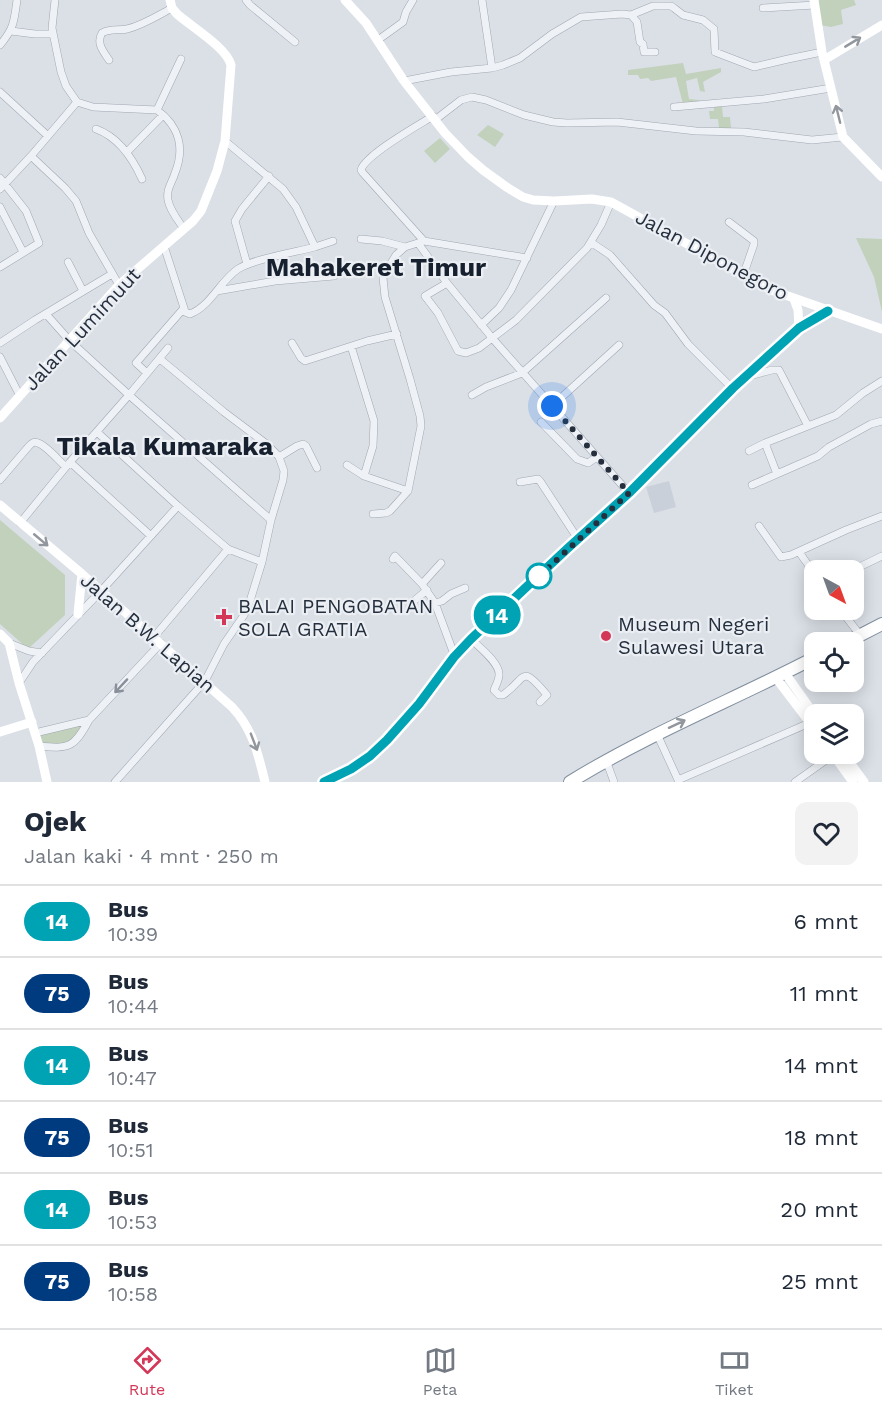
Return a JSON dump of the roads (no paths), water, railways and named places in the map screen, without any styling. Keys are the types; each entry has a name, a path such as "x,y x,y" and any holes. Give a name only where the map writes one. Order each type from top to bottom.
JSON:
{"highway":[{"path":"864,633 882,624"},
{"path":"570,782 606,760 657,734 804,663"}],"street":[{"path":"0,45 14,24 17,0"},
{"path":"55,0 52,20 53,34 61,72 66,86 77,102 93,107 160,112 171,124 179,138 179,156 176,172 169,186 168,197 170,208 184,229"},
{"path":"246,0 295,42"},
{"name":"Jalan Diponegoro","path":"345,0 366,23 404,81 445,133 468,157 498,182 533,200 582,199 611,202 771,290 882,329"},
{"path":"378,40 403,22 413,0"},
{"path":"482,0 492,68"},
{"path":"763,8 814,3 823,56 843,137 882,177"},
{"path":"109,60 100,45 99,40 102,33 109,30 127,29 154,18 171,4"},
{"name":"Jalan Lumimuut","path":"0,418 119,285 193,221 205,203 225,141 231,75 230,59 221,49 185,21 171,4"},
{"path":"404,81 503,65 519,58 575,20 592,16 631,15 653,6 670,6 683,15 703,20 714,29 715,52 754,66 823,56 882,25"},
{"path":"631,15 637,22 644,52 655,52"},
{"path":"11,31 53,34"},
{"path":"127,152 160,112 181,59"},
{"path":"674,107 764,99 831,88"},
{"path":"0,92 48,136"},
{"path":"629,493 481,325 447,283 421,242 365,176 361,168 381,149 461,100 472,98 486,100 553,122 617,122 812,140 843,137"},
{"path":"0,267 39,243 26,212 2,184 31,156 77,102"},
{"path":"96,129 127,152 142,179"},
{"path":"225,141 283,189 292,201 315,247"},
{"path":"31,156 76,201 89,233 119,285"},
{"path":"247,264 235,221 269,176"},
{"path":"481,325 499,308 511,290 554,201"},
{"name":"Jalan Diponegoro","path":"447,283 425,296 438,314 458,351 466,354 493,339 516,320 580,256 592,243 611,202"},
{"path":"0,207 22,252"},
{"path":"729,222 754,241 742,276"},
{"path":"361,239 405,247"},
{"path":"164,246 186,313 193,313 229,277 247,264 333,241"},
{"path":"373,514 390,511 408,491 421,426 385,297 383,278 388,267 405,247 421,242 527,258"},
{"path":"592,243 610,255 654,305 665,313 688,344 733,388"},
{"path":"68,262 83,291"},
{"path":"0,343 112,274"},
{"path":"217,291 274,281 334,276"},
{"path":"472,395 522,373 606,298"},
{"path":"794,299 798,310 799,328"},
{"path":"147,373 136,363 184,308"},
{"path":"324,782 351,769 370,756 419,704 454,657 471,639 629,493 733,388 799,328 828,311"},
{"path":"45,314 69,340 129,395 271,520"},
{"path":"292,343 305,361 397,334"},
{"path":"552,406 619,345"},
{"path":"351,346 374,421 373,446 364,476"},
{"path":"20,523 168,348"},
{"path":"0,357 20,396"},
{"path":"115,782 205,681 224,644 244,615 262,562 284,471 279,457 260,439 160,359"},
{"path":"745,377 779,370 808,426"},
{"path":"750,451 836,415 882,381"},
{"path":"752,485 818,456 829,447 871,424 882,421"},
{"path":"541,422 577,459 588,463 597,457"},
{"path":"97,432 228,549 262,562"},
{"path":"0,480 29,446 38,442 68,464 151,536"},
{"path":"765,443 777,474"},
{"path":"279,457 300,444 305,445 317,468"},
{"path":"347,465 364,476 408,491"},
{"path":"520,482 538,479 578,539"},
{"name":"Jalan B.W. Lapian","path":"0,505 205,681 243,718 258,753 265,782"},
{"path":"19,683 28,667 178,506"},
{"path":"759,526 781,557 799,552 882,516"},
{"path":"39,746 68,747 79,737 89,720 158,640 228,549"},
{"path":"799,552 805,560"},
{"path":"393,559 395,556 425,587 435,603 454,657"},
{"path":"864,565 882,556"},
{"path":"415,600 441,563"},
{"path":"78,614 82,574"},
{"path":"435,603 465,588"},
{"path":"848,620 858,632"},
{"path":"0,634 9,643 42,653"},
{"path":"471,639 498,670 498,681 494,690 496,692 503,695 519,679 527,676 547,695 540,702"},
{"path":"9,643 47,782"},
{"path":"781,675 804,708"},
{"path":"35,733 89,720"},
{"path":"0,732 32,722"},
{"path":"657,734 678,781 804,726"},
{"path":"606,760 614,782"},
{"path":"795,782 821,764"},
{"path":"842,764 854,782"},
{"path":"846,764 864,782"}],"place":[{"name":"BALAI PENGOBATAN SOLA GRATIA","path":"224,617"},
{"name":"Museum Negeri Sulawesi Utara","path":"606,636"}],"district":[{"name":"Mahakeret Timur","path":"376,267"},
{"name":"Tikala Kumaraka","path":"165,446"}]}
